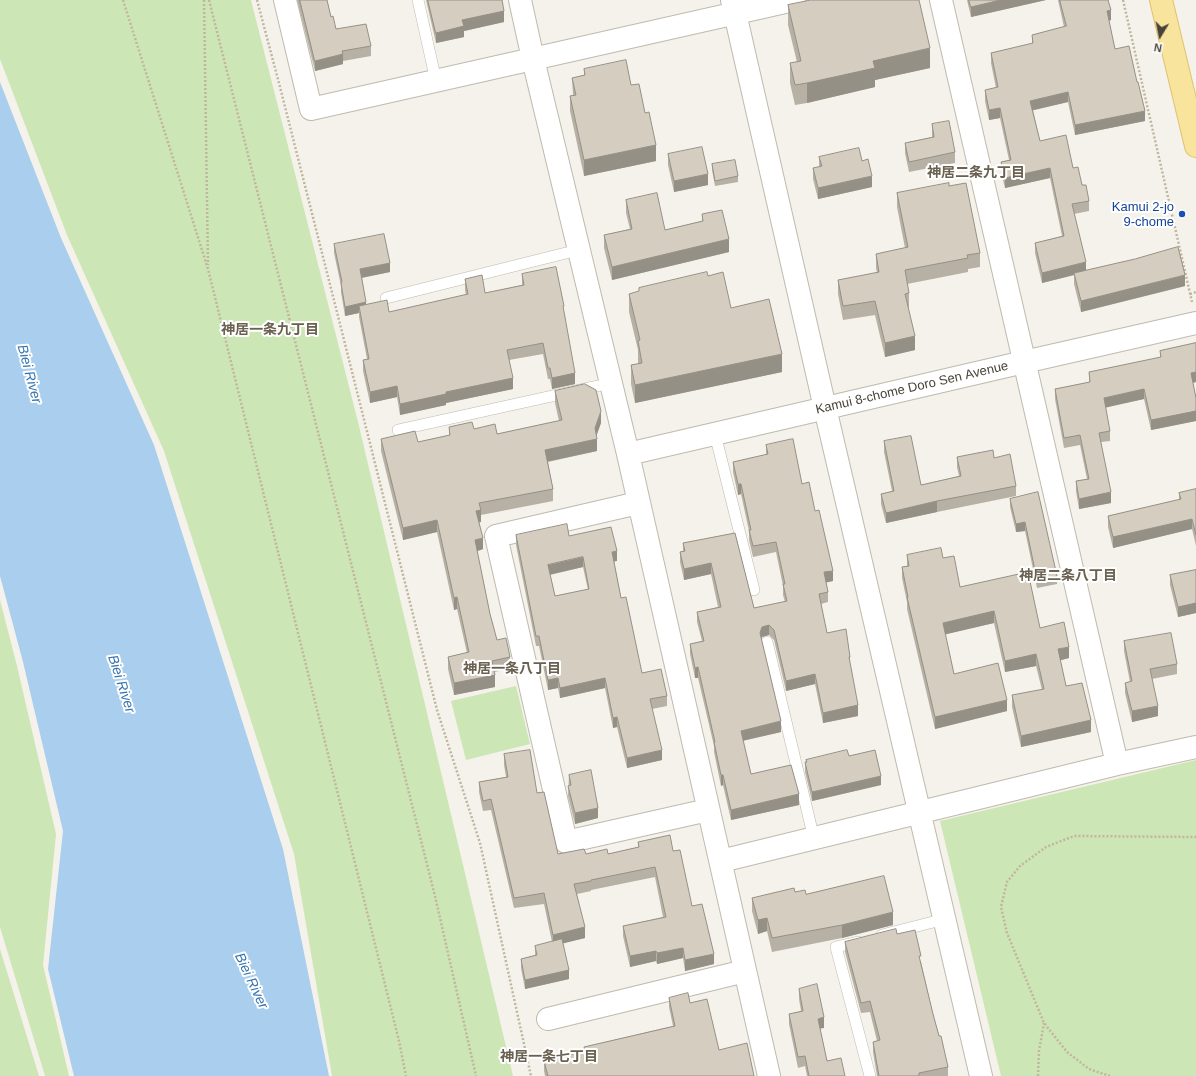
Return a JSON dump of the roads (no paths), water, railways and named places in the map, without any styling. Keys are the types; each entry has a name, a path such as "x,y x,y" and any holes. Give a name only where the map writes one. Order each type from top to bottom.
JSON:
{"main road":[{"path":"1161,0 1196,146"}],"street":[{"path":"285,0 311,109 533,59 734,7 794,0"},
{"path":"520,0 578,250 628,454 769,1076"},
{"path":"941,0 1117,764"},
{"path":"734,7 919,812 946,919 981,1076"},
{"name":"Kamui 8-chome Doro Sen Avenue","path":"628,454 1024,362 1195,315"},
{"path":"638,503 496,536 501,559 566,842 708,810"},
{"path":"721,861 1117,764 1196,747"},
{"path":"548,1019 745,972"}],"lane":[{"path":"418,0 436,81"},
{"path":"386,298 578,250"},
{"path":"398,430 610,383"},
{"path":"715,434 754,590"},
{"path":"767,642 814,838"},
{"path":"870,1076 836,947 946,919"}],"water":[{"name":"Biei River","path":"0,82 61,238 154,445 283,849 329,1076 74,1076 48,969 63,831 23,662 0,576"}],"place":[{"name":"Kamui 2-jo 9-chome","path":"1182,214"}],"district":[{"name":"神居二条九丁目","path":"976,173"},
{"name":"神居一条九丁目","path":"270,330"},
{"name":"神居二条八丁目","path":"1068,576"},
{"name":"神居一条八丁目","path":"512,669"},
{"name":"神居一条七丁目","path":"549,1057"}]}
